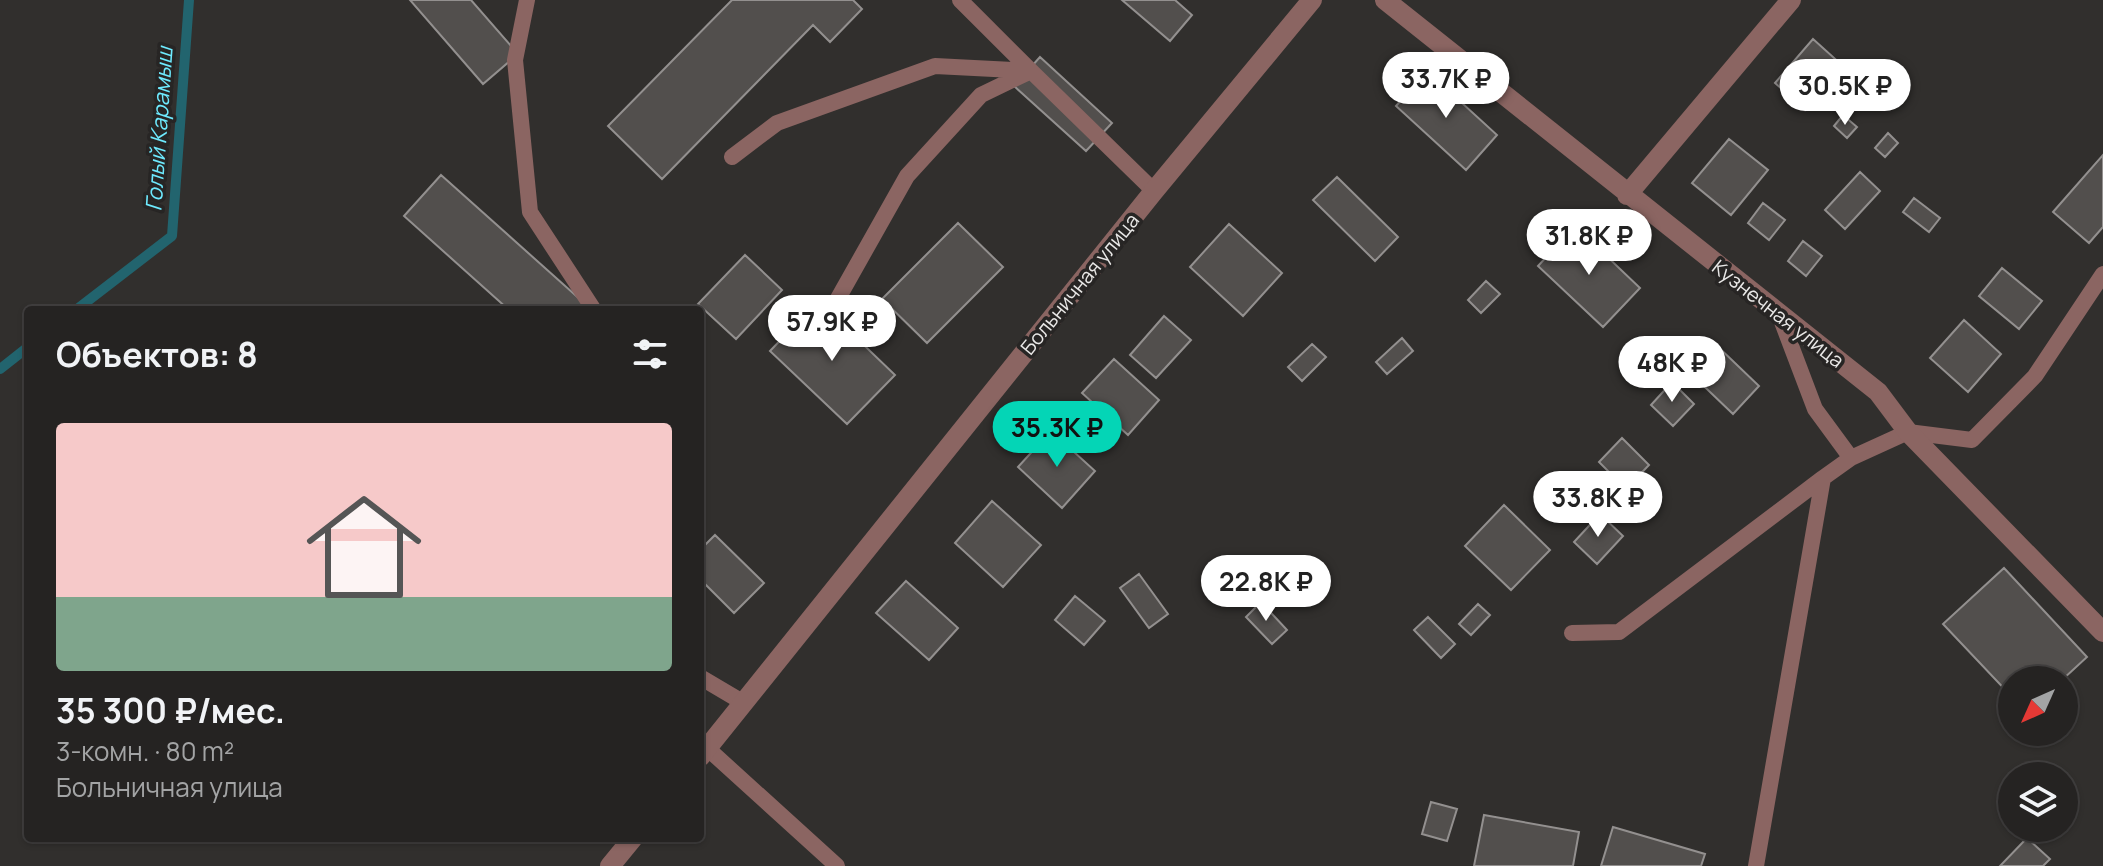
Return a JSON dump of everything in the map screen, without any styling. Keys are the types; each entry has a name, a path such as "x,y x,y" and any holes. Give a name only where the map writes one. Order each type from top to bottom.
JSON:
{"street":[{"name":"Больничная улица","path":"704,753 1154,191 1312,0"},
{"name":"Кузнечная улица","path":"1385,0 1878,392 1908,432 2103,632"},
{"path":"1627,195 1791,0"},
{"path":"610,866 630,842"}],"lane":[{"path":"527,0 515,60 530,212 591,306"},
{"path":"960,0 1154,191"},
{"path":"732,157 777,123 935,66 1031,71"},
{"path":"818,334 907,176 981,95 1031,71"},
{"path":"1572,633 1619,632 1851,458 1908,432 1972,440 2035,376 2103,274"},
{"path":"1779,314 1815,409 1851,458"},
{"path":"1756,866 1823,478"},
{"path":"704,679 744,703"},
{"path":"704,753 837,866"}],"building":[{"path":"410,0 471,0 518,54 483,84"},
{"path":"732,0 853,0 862,9 830,42 813,25 662,179 608,126"},
{"path":"1122,0 1175,0 1192,15 1170,41"},
{"path":"1813,39 1843,66 1805,110 1775,83"},
{"path":"1040,57 1112,123 1086,151 1014,86"},
{"path":"1427,71 1497,135 1466,170 1396,106"},
{"path":"1843,115 1857,127 1847,138 1834,126"},
{"path":"1888,133 1898,143 1885,157 1875,148"},
{"path":"1729,139 1768,170 1731,215 1692,183"},
{"path":"2103,155 2103,227 2089,243 2053,212"},
{"path":"1860,172 1880,191 1845,229 1825,210"},
{"path":"441,175 588,306 505,306 404,216"},
{"path":"1337,177 1398,237 1375,261 1313,200"},
{"path":"1914,198 1940,218 1929,232 1903,212"},
{"path":"1763,203 1785,220 1769,240 1748,223"},
{"path":"958,223 1003,267 927,343 882,299"},
{"path":"1229,224 1282,273 1243,316 1190,267"},
{"path":"1575,226 1640,288 1603,327 1538,266"},
{"path":"1803,241 1822,256 1806,276 1788,261"},
{"path":"745,255 782,290 736,339 704,310 704,306 698,304"},
{"path":"2002,268 2042,301 2019,329 1979,296"},
{"path":"1486,281 1500,294 1481,313 1468,300"},
{"path":"818,301 895,375 847,424 770,351"},
{"path":"1164,316 1191,340 1156,378 1130,355"},
{"path":"1964,320 2001,354 1968,392 1930,358"},
{"path":"1402,338 1413,351 1387,374 1376,362"},
{"path":"1712,341 1759,386 1733,414 1685,368"},
{"path":"1312,344 1326,357 1302,381 1288,367"},
{"path":"1114,359 1159,400 1128,435 1082,393"},
{"path":"1672,382 1694,404 1673,426 1651,405"},
{"path":"1051,431 1095,471 1062,508 1018,467"},
{"path":"1622,438 1649,465 1626,489 1599,462"},
{"path":"992,501 1041,545 1003,587 955,543"},
{"path":"1504,505 1550,550 1511,590 1465,546"},
{"path":"1600,514 1623,536 1597,564 1574,542"},
{"path":"715,535 764,583 734,613 704,583 704,546"},
{"path":"2004,568 2087,657 2077,666 1998,666 1998,682 1943,624"},
{"path":"1139,574 1168,614 1149,628 1120,588"},
{"path":"906,581 958,628 929,660 876,613"},
{"path":"1075,596 1105,621 1084,645 1055,620"},
{"path":"1261,602 1287,630 1272,644 1246,617"},
{"path":"1478,604 1490,615 1471,635 1459,624"},
{"path":"1428,617 1455,644 1441,658 1414,630"},
{"path":"1431,802 1457,809 1447,841 1422,834"},
{"path":"1484,815 1579,832 1573,866 1474,866"},
{"path":"1613,827 1705,854 1701,866 1601,866"},
{"path":"2023,842 2031,842 2050,859 2043,866 2000,866"}],"waterway":[{"name":"Голый Карамыш","path":"81,306 172,236 189,0"},
{"name":"Голый Карамыш","path":"0,369 24,350"}]}
